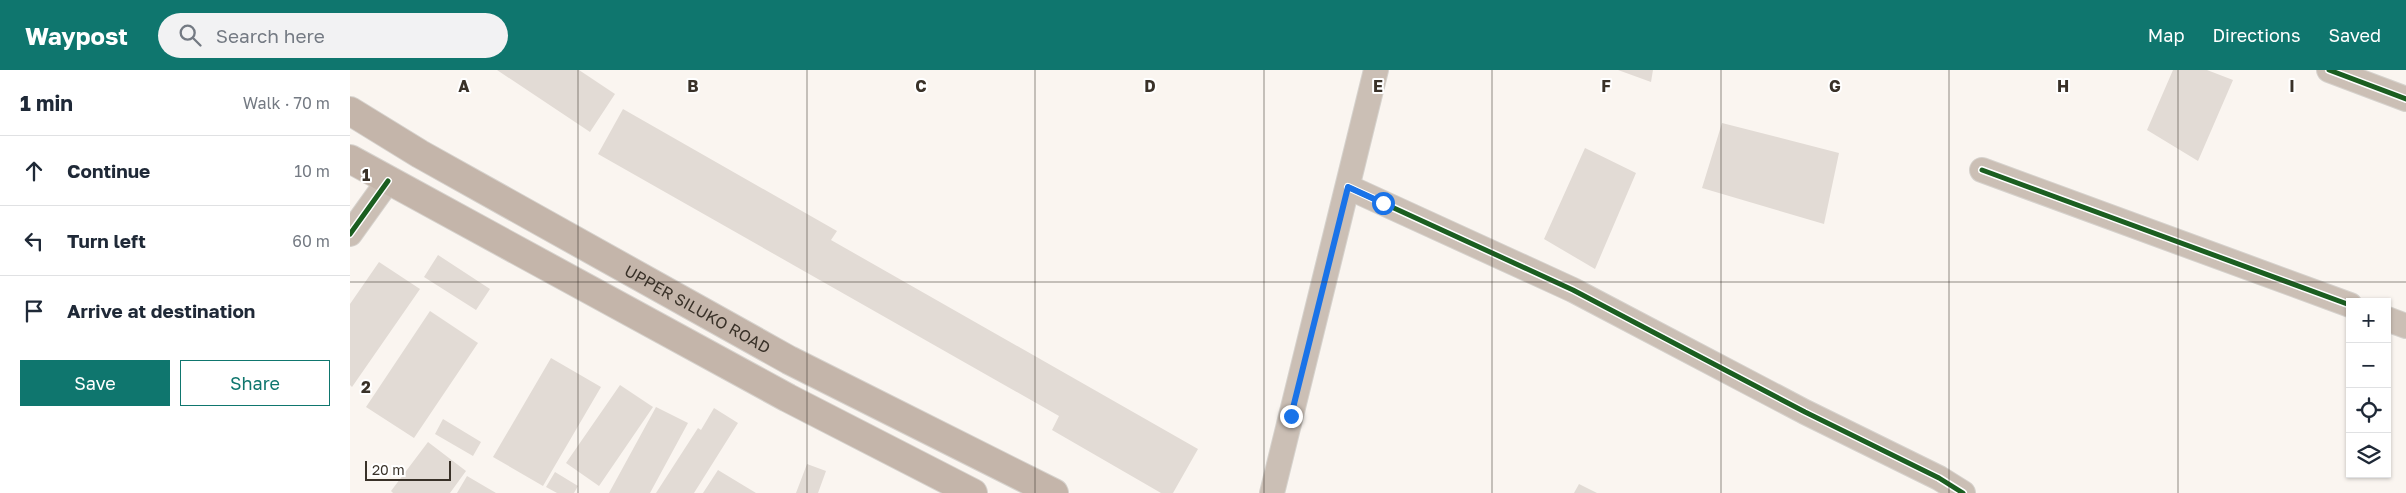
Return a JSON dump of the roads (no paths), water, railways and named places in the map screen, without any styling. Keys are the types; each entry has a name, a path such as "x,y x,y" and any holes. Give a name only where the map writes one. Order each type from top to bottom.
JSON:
{"main road":[{"name":"UPPER SILUKO ROAD","path":"350,111 429,158 789,360 1054,493"},
{"path":"350,159 788,398 973,493"}],"street":[{"path":"1272,493 1376,70"},
{"path":"2330,70 2406,99"},
{"path":"1982,170 2346,304"},
{"path":"350,234 388,181"},
{"path":"1348,187 1573,290 1805,412 1935,486 1964,493"},
{"path":"2391,320 2406,326"}]}
